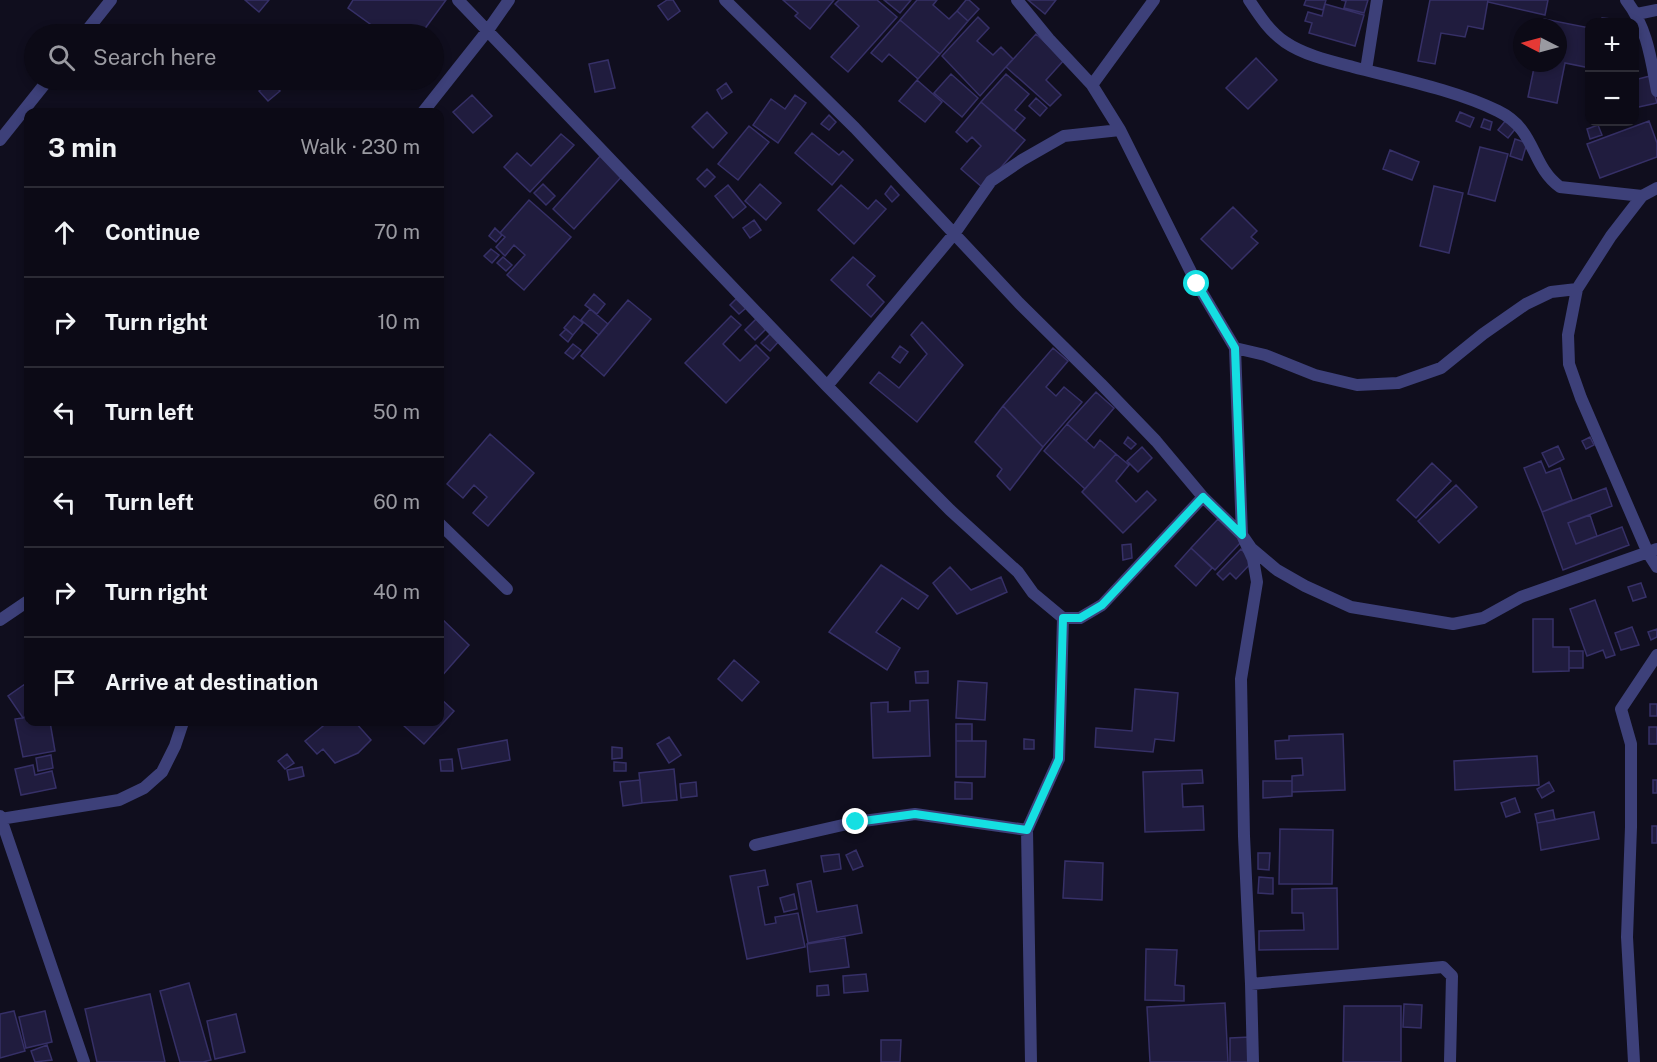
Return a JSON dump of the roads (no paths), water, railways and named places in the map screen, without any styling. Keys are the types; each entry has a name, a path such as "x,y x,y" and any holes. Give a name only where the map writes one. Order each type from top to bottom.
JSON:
{"street":[{"path":"92,24 111,0"},
{"path":"458,0 827,386 950,510 1018,572 1033,593 1063,618 1080,618 1102,605 1203,497"},
{"path":"444,86 509,0"},
{"path":"725,0 855,128 1019,303 1155,441 1203,497 1242,535 1251,548 1277,570 1351,607 1453,624 1483,618 1521,597 1653,551"},
{"path":"1017,0 1049,39 1092,85 1120,130 1197,284 1235,348 1242,535 1253,559 1257,582 1241,679 1244,836 1253,1062"},
{"path":"1092,85 1154,0"},
{"path":"1249,0 1263,22 1285,42 1317,57 1449,93 1499,111 1519,125 1529,139 1549,179 1560,187 1642,196"},
{"path":"1366,70 1377,0"},
{"path":"1626,0 1637,14 1648,43 1657,92"},
{"path":"1637,14 1657,10"},
{"path":"26,108 40,90"},
{"path":"426,108 440,90"},
{"path":"0,140 24,110"},
{"path":"827,386 954,234 991,181 1064,136 1120,130"},
{"path":"1657,188 1642,196 1611,236 1577,289 1568,335 1569,364 1581,398 1653,551 1657,567"},
{"path":"1235,348 1265,355 1315,375 1357,385 1398,383 1441,368 1483,334 1526,304 1551,292 1577,289"},
{"path":"444,528 507,589"},
{"path":"0,620 24,604"},
{"path":"1031,1062 1027,830 1059,759 1063,618"},
{"path":"1634,1062 1627,937 1631,827 1630,744 1621,709 1657,655"},
{"path":"84,1062 0,818 119,800 144,788 162,772 175,747 182,726"},
{"path":"755,845 856,822 915,814 1027,830"},
{"path":"1251,984 1443,967 1452,976 1450,1062"}]}
